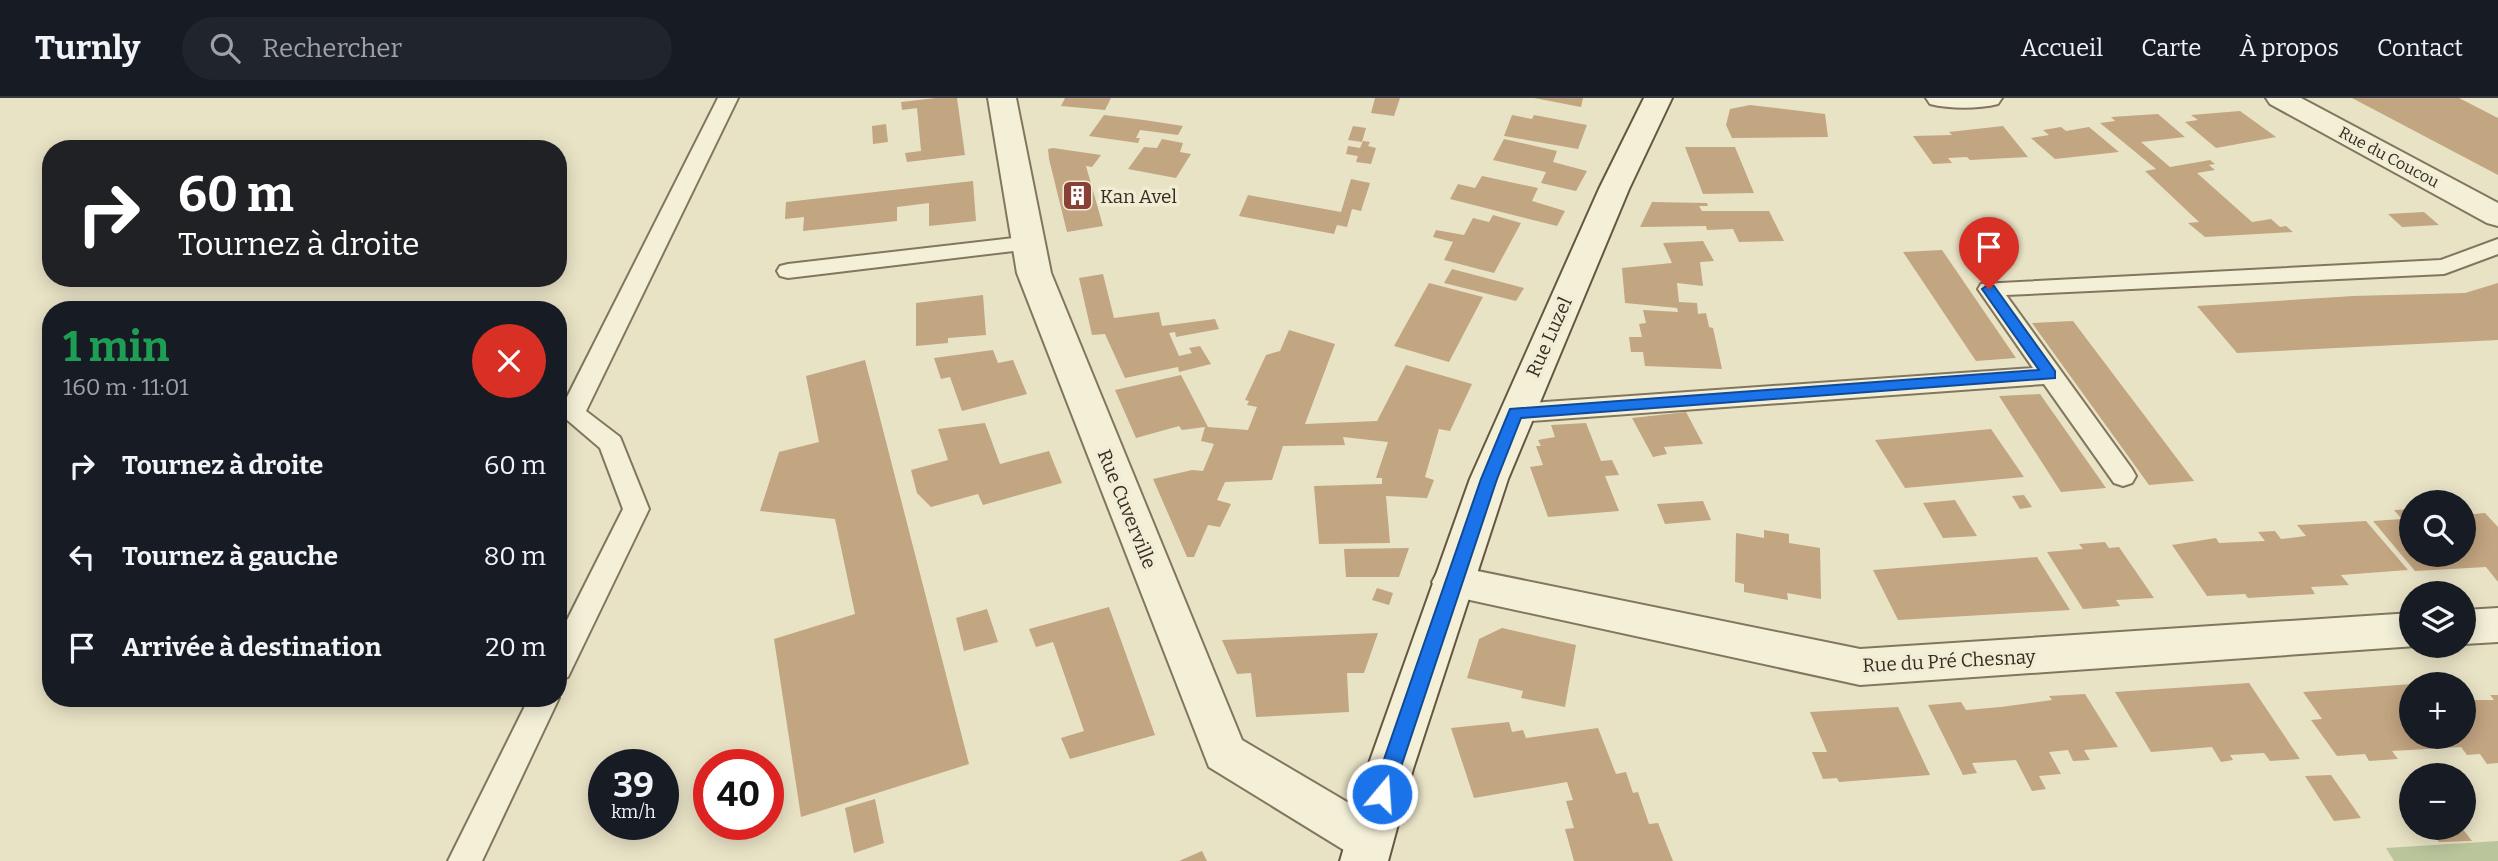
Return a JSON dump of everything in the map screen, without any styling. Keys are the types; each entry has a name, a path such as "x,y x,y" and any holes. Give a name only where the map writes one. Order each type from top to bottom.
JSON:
{"street":[{"name":"Rue Cuverville","path":"1002,98 1034,273 1224,754 1366,851"},
{"name":"Rue Luzel","path":"1366,851 1453,582 1516,413 1614,188 1658,98"},
{"path":"1940,98 1989,98"},
{"name":"Rue du Coucou","path":"2280,98 2498,216"},
{"name":"Rue du Pré Chesnay","path":"1453,582 1860,667 2399,631"},
{"path":"2476,626 2498,625"}],"lane":[{"path":"567,650 636,509 611,443 572,413 728,98"},
{"path":"788,271 1030,243"},
{"path":"2123,476 1989,289 2444,267 2498,246"},
{"path":"1516,413 2050,374"},
{"path":"465,861 540,707"}],"green space":[{"path":"2498,841 2498,861 2394,861 2386,848"}],"building":[{"path":"957,98 965,155 907,162 905,153 921,151 917,108 902,110 901,102"},
{"path":"1065,98 1111,98 1105,110 1061,106"},
{"path":"1375,98 1400,98 1394,116 1371,113"},
{"path":"1534,98 1583,98 1581,107"},
{"path":"2352,98 2459,98 2498,118 2498,175"},
{"path":"1750,105 1825,114 1828,137 1732,138 1726,125 1730,109"},
{"path":"2240,111 2276,137 2216,148 2185,122 2198,120 2191,115"},
{"path":"2158,114 2185,137 2141,142 2170,167 2210,160 2215,164 2209,165 2215,170 2197,173 2252,222 2271,219 2280,227 2286,226 2293,232 2205,237 2188,223 2199,222 2145,171 2156,169 2100,123 2115,121 2111,117"},
{"path":"1104,115 1183,126 1178,135 1140,130 1136,138 1140,138 1138,143 1089,136"},
{"path":"1512,115 1532,119 1534,115 1587,125 1578,149 1504,136"},
{"path":"886,124 888,142 873,144 872,126"},
{"path":"1353,126 1366,128 1362,142 1348,140"},
{"path":"2003,126 2028,157 1970,160 1967,157 1948,158 1952,163 1933,164 1913,136 1952,135 1949,132"},
{"path":"2061,127 2066,131 2089,127 2119,152 2055,159 2031,138 2049,135 2043,130"},
{"path":"1162,139 1183,143 1180,152 1191,154 1176,178 1128,169 1144,147 1157,148"},
{"path":"1504,139 1557,151 1553,162 1587,171 1576,191 1541,183 1546,172 1493,160"},
{"path":"1363,141 1370,142 1368,146 1376,148 1371,164 1356,162 1358,156 1346,154 1348,146 1360,148"},
{"path":"1685,147 1735,147 1754,193 1703,194"},
{"name":"Kan Avel","path":"1048,149 1101,155 1092,167 1086,166 1103,226 1067,232 1049,159"},
{"path":"1482,176 1538,188 1532,201 1565,211 1557,226 1450,199 1458,184 1475,188"},
{"path":"1351,179 1370,183 1361,211 1352,209 1347,227 1337,225 1334,234 1239,216 1248,195 1341,212"},
{"path":"973,181 976,221 929,226 929,203 897,207 897,221 803,231 804,217 785,219 786,202"},
{"path":"1652,202 1707,203 1708,206 1699,206 1702,211 1769,211 1784,241 1739,242 1733,229 1707,230 1706,226 1640,227"},
{"path":"2424,212 2439,225 2402,227 2388,214"},
{"path":"1493,215 1521,223 1494,273 1444,260 1453,242 1433,237 1436,230 1464,235 1473,218 1489,222"},
{"path":"1703,241 1714,261 1700,262 1703,286 1677,283 1679,302 1697,303 1698,314 1706,313 1709,327 1713,328 1722,369 1645,366 1643,352 1631,352 1629,337 1642,337 1639,324 1646,323 1643,310 1678,312 1677,308 1625,303 1622,268 1672,263 1663,243"},
{"path":"1942,250 2016,358 1976,361 1903,252"},
{"path":"1452,269 1524,288 1516,301 1444,283"},
{"path":"1103,274 1114,318 1159,312 1162,326 1215,319 1219,329 1176,337 1175,332 1169,333 1179,356 1192,353 1189,348 1200,346 1211,364 1179,372 1178,367 1125,378 1105,334 1092,335 1079,278"},
{"path":"1429,283 1483,297 1449,362 1394,346"},
{"path":"2498,283 2498,340 2237,353 2197,306 2353,296 2465,293"},
{"path":"983,295 986,335 948,338 948,343 916,346 916,303"},
{"path":"2073,321 2194,481 2149,485 2032,323"},
{"path":"1289,330 1335,344 1305,424 1377,421 1406,365 1472,384 1450,431 1439,429 1425,477 1434,480 1427,498 1386,496 1390,543 1319,544 1314,486 1382,484 1382,478 1376,478 1388,442 1343,437 1345,445 1283,446 1272,480 1225,482 1217,500 1231,504 1220,527 1208,525 1194,557 1187,557 1153,479 1192,470 1203,471 1214,444 1201,441 1205,427 1182,430 1179,426 1136,438 1115,390 1181,375 1208,427 1248,430 1257,407 1247,405 1249,401 1245,400 1266,355 1280,351"},
{"path":"993,350 998,363 1013,360 1027,394 962,411 950,377 941,379 934,358"},
{"path":"865,360 969,764 801,817 774,639 855,614 835,519 760,511 779,452 819,442 806,376"},
{"path":"2040,394 2106,488 2061,492 1999,396"},
{"path":"1686,412 1703,444 1664,447 1667,454 1653,457 1632,418"},
{"path":"985,423 1000,464 1049,451 1062,483 983,505 978,494 931,507 917,493 911,470 948,460 938,429"},
{"path":"1586,423 1601,461 1612,460 1619,475 1605,476 1619,511 1548,517 1530,467 1543,465 1536,446 1541,446 1538,440 1555,437 1551,425"},
{"path":"1991,429 2024,477 1905,488 1875,440"},
{"path":"2024,495 2032,507 2020,509 2012,496"},
{"path":"1955,500 1977,536 1943,538 1923,503"},
{"path":"1703,501 1711,520 1665,524 1657,504"},
{"path":"2485,513 2498,527 2498,582 2486,567 2415,571 2412,567 2476,567 2476,514"},
{"path":"2399,519 2399,552 2373,521"},
{"path":"2366,521 2399,560 2399,567 2408,570 2341,575 2349,585 2311,587 2315,594 2248,598 2245,594 2207,596 2172,545 2216,538 2219,543 2265,541 2258,532 2275,531 2281,539 2306,536 2297,525"},
{"path":"1764,530 1789,534 1789,543 1820,548 1821,599 1787,593 1788,600 1744,592 1744,584 1735,582 1736,533 1764,538"},
{"path":"2105,542 2109,548 2119,547 2154,598 2116,600 2120,606 2083,609 2047,552 2083,549 2079,544"},
{"path":"1409,548 1399,577 1346,577 1344,549"},
{"path":"2037,557 2070,610 1898,620 1873,570"},
{"path":"1377,588 1393,593 1389,605 1372,600"},
{"path":"1109,607 1155,735 1070,759 1061,738 1084,731 1053,642 1036,647 1029,629"},
{"path":"987,609 998,642 964,651 956,618"},
{"path":"1502,628 1576,645 1565,707 1521,698 1523,691 1467,678 1479,639"},
{"path":"1378,633 1364,673 1347,673 1349,712 1256,717 1251,673 1237,674 1222,640"},
{"path":"2249,683 2300,759 2270,761 2264,753 2230,755 2233,760 2221,762 2212,747 2151,752 2115,692"},
{"path":"2399,685 2399,749 2426,749 2392,751 2398,759 2369,761 2365,754 2337,756 2311,720 2322,719 2303,692"},
{"path":"2085,694 2118,747 2084,750 2090,760 2073,761 2068,750 2049,752 2061,774 2039,776 2046,789 2032,791 2016,760 1972,763 1977,773 1963,775 1928,705 1961,702 1966,710 2052,700 2049,696"},
{"path":"2490,695 2498,695 2498,763 2487,764 2480,754 2467,755 2462,749 2476,749 2476,700 2494,700"},
{"path":"1898,707 1930,775 1839,782 1837,778 1823,779 1812,752 1827,752 1810,712"},
{"path":"1509,722 1512,732 1523,730 1526,738 1598,728 1616,774 1626,772 1633,793 1638,792 1649,824 1658,823 1673,861 1574,861 1565,829 1574,828 1566,801 1573,800 1567,782 1474,798 1451,728"},
{"path":"2331,775 2361,818 2334,821 2305,776"},
{"path":"875,799 884,843 854,853 845,808"},
{"path":"2437,840 2472,841 2439,842"},
{"path":"1202,851 1207,861 1179,861"}],"place":[{"name":"Kan Avel","path":"1077,196"}],"route":[{"path":"1382,794 1489,479 1516,413 2050,374 1989,289"}]}
